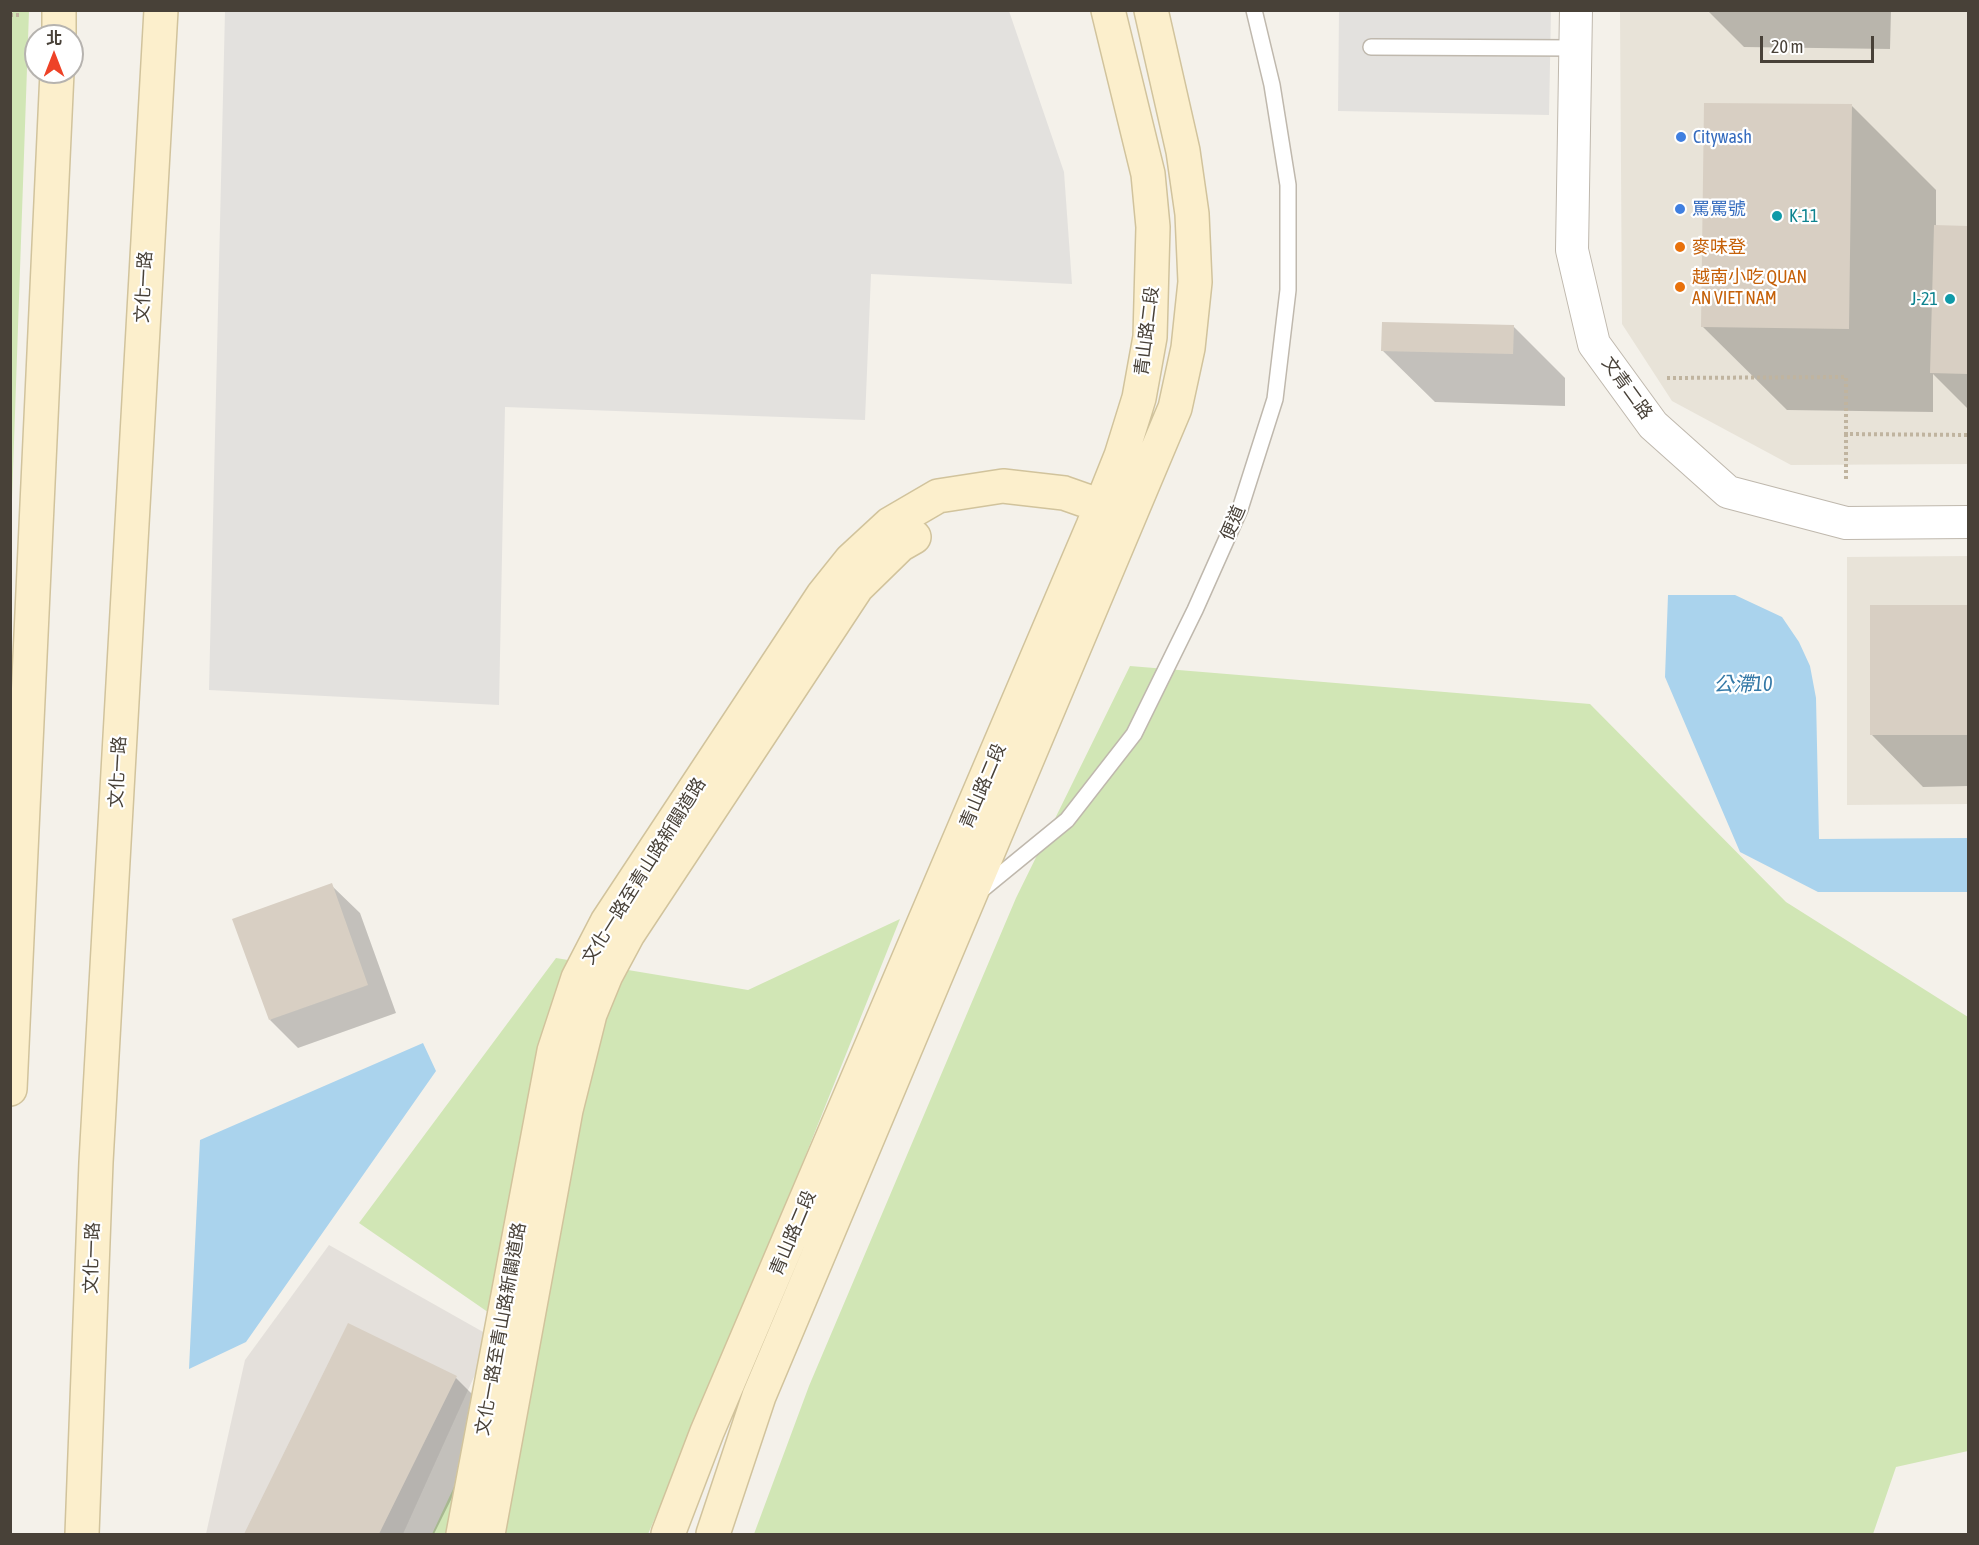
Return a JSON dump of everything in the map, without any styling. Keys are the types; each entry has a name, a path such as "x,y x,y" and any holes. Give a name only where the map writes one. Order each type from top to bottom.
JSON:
{"street":[{"name":"文化一路","path":"82,1534 96,1162 161,10"},
{"name":"青山路二段","path":"668,1534 707,1432 943,917 1104,526 1121,456 1139,398 1150,337 1154,285 1148,174 1108,10"},
{"name":"青山路二段","path":"713,1534 759,1396 943,917 1104,526 1175,408 1188,348 1195,282 1192,214 1183,151 1151,10"},
{"name":"文青二路","path":"1576,10 1572,249 1594,344 1653,425 1728,492 1846,523 1968,522"},
{"path":"10,1089 56,84"},
{"name":"文化一路至青山路新闢道路","path":"463,1534 554,1051 578,978 607,922 823,595 851,560 890,525 939,496 1003,486 1064,493 1104,526"},
{"name":"文化一路至青山路新闢道路","path":"488,1534 577,1058 590,1014 606,975 628,934 857,587 900,545 946,517 1003,508 1065,515 1104,526"}],"lane":[{"name":"便道","path":"943,917 1067,820 1134,734 1195,610 1240,509 1275,399 1288,290 1288,185 1272,85 1254,10"},
{"path":"1371,47 1576,48"}],"path":[{"path":"10,15 22,15"},
{"path":"1666,378 1846,377 1846,479"},
{"path":"1846,434 1968,435"}],"shaded area":[{"path":"225,11 1009,11 1064,172 1072,284 871,274 865,420 505,407 499,705 209,690"},
{"path":"1339,11 1551,11 1549,115 1338,111"},
{"path":"1620,11 1968,11 1968,464 1791,465 1672,401 1622,324"},
{"path":"1968,556 1968,804 1847,805 1847,557"},
{"path":"329,1245 492,1337 403,1534 206,1534 245,1360"}],"green space":[{"path":"10,11 29,11 29,24 24,24 24,84 26,84 11,528"},
{"path":"1130,666 1590,704 1786,902 1968,1017 1968,1451 1896,1467 1873,1534 754,1534 809,1386 1016,898"},
{"path":"900,919 725,1357 648,1534 432,1534 524,1337 359,1223 556,958 748,990"}],"water":[{"name":"公滯10","path":"1668,595 1735,595 1782,617 1799,642 1810,666 1816,698 1819,839 1967,838 1967,892 1818,892 1740,852 1665,677"},
{"path":"423,1043 436,1071 246,1342 189,1369 200,1140"}],"building":[{"name":"K-11","path":"1704,103 1852,104 1849,329 1701,327"},
{"name":"J-21","path":"1934,225 1968,226 1968,374 1930,373"},
{"path":"1382,322 1514,325 1513,354 1381,351"},
{"path":"1870,605 1968,605 1968,735 1870,735"},
{"path":"332,883 368,985 269,1020 232,919"},
{"path":"348,1323 457,1376 379,1534 244,1534"}],"place":[{"name":"Citywash","path":"1681,137"},
{"name":"罵罵號","path":"1680,209"},
{"name":"K-11","path":"1777,216"},
{"name":"麥味登","path":"1680,247"},
{"name":"越南小吃 QUAN AN VIET NAM","path":"1680,287"},
{"name":"J-21","path":"1950,299"}]}
